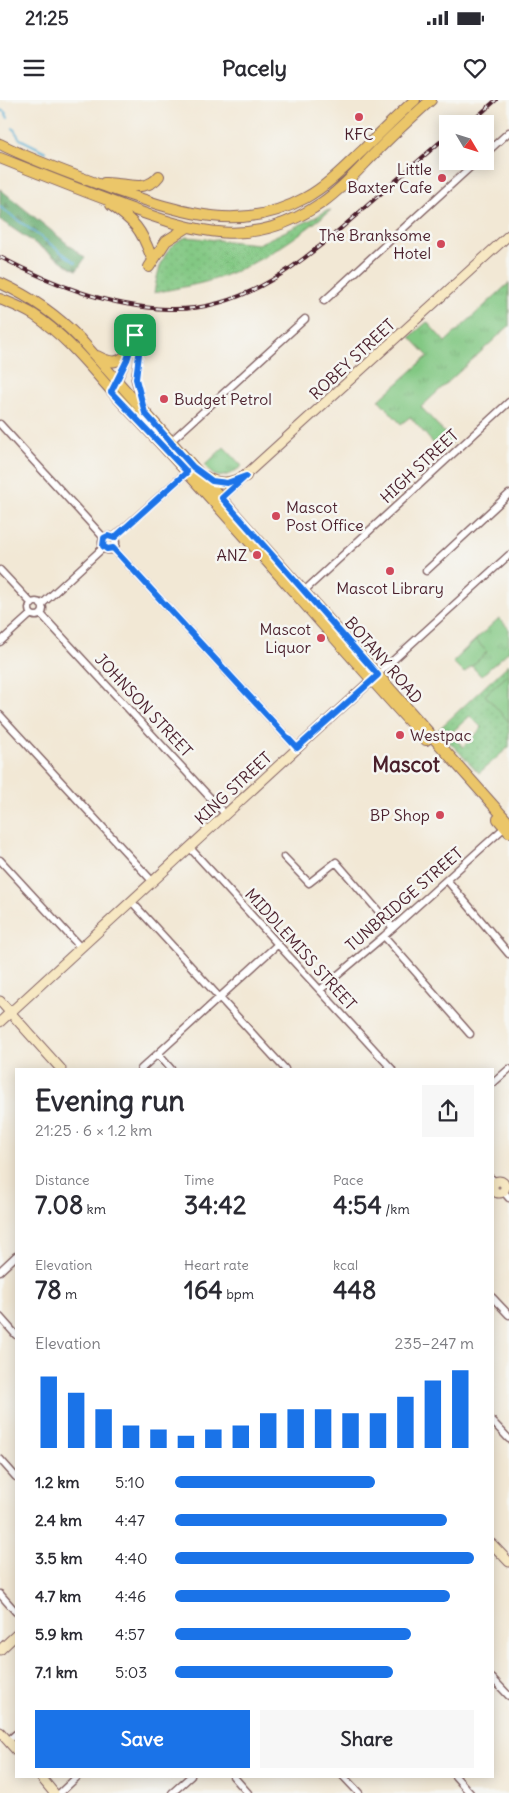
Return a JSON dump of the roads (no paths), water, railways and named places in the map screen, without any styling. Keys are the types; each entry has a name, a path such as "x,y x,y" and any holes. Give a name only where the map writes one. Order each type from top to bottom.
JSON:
{"main road":[{"path":"0,144 54,168 98,184 196,215 225,218 250,217 284,208 316,192 336,176 414,100"},
{"path":"0,158 100,198 176,224 215,232 249,231 273,226 304,214 334,193 431,100"},
{"path":"98,184 114,182 132,186 144,186 151,184 159,176"},
{"path":"100,198 137,226 152,256"},
{"path":"149,267 166,242 188,227"},
{"name":"ROBEY STREET","path":"218,501 509,235"},
{"name":"BOTANY ROAD","path":"0,283 47,310 69,328 170,442 190,470"},
{"path":"0,293 18,306"},
{"name":"BOTANY ROAD","path":"0,299 18,306 46,323 64,339 111,392 190,470 508,827"},
{"path":"0,305 6,307 18,306"},
{"path":"93,354 112,362 121,360 131,351"},
{"path":"190,470 217,482 227,483 246,476"},
{"name":"BOTANY ROAD","path":"218,501 304,591 374,678"},
{"name":"KING STREET","path":"0,1022 374,678"},
{"path":"0,1001 60,1068"},
{"path":"494,1546 509,1562"},
{"path":"0,1650 15,1636"},
{"path":"0,1732 15,1749"},
{"path":"42,1778 54,1793"}],"street":[{"path":"494,146 509,132"},
{"path":"324,301 467,170"},
{"path":"170,442 304,318"},
{"path":"111,392 131,351 134,336 139,335 141,341 136,379 145,413"},
{"name":"HIGH STREET","path":"304,591 509,402"},
{"path":"0,424 104,538"},
{"path":"114,538 190,470"},
{"path":"426,571 509,494"},
{"path":"104,538 108,536 114,538"},
{"path":"104,538 102,544 104,547 108,550 113,548"},
{"path":"113,548 115,544 114,538"},
{"path":"41,605 104,547"},
{"path":"113,548 297,748"},
{"name":"KING STREET","path":"374,678 509,555"},
{"path":"0,570 32,604 41,605"},
{"path":"31,614 32,604"},
{"path":"31,614 37,616 41,614 43,610 41,605"},
{"path":"0,642 31,614"},
{"name":"JOHNSON STREET","path":"41,614 226,815"},
{"path":"0,715 153,882"},
{"name":"TUNBRIDGE STREET","path":"320,990 508,827"},
{"name":"MIDDLEMISS STREET","path":"190,848 391,1068"},
{"path":"284,857 309,883 336,862 393,928"},
{"path":"0,860 81,948"},
{"path":"447,880 509,954"},
{"path":"132,902 283,1068"},
{"path":"384,936 470,1034"},
{"path":"142,1068 278,944"},
{"path":"158,1054 170,1068"},
{"path":"494,1082 509,1069"},
{"path":"0,1271 15,1257"},
{"path":"494,1299 509,1315"},
{"path":"1,1321 15,1334"},
{"path":"494,1423 509,1439"},
{"path":"0,1459 15,1476"},
{"path":"0,1594 15,1611"},
{"path":"494,1680 509,1696"},
{"path":"8,1741 15,1735"},
{"path":"60,1793 76,1778"},
{"path":"172,1793 188,1778"},
{"path":"234,1778 248,1793"},
{"path":"346,1778 358,1793"},
{"path":"457,1778 470,1793"}],"waterway":[{"path":"0,110 5,112 8,118"},
{"path":"13,128 20,139 46,152"},
{"path":"0,207 76,263"}],"railway":[{"path":"479,115 496,100"},
{"path":"0,257 60,285 124,304 168,309 197,308 224,302 250,292 274,279 320,246 439,143"}],"place":[{"name":"KFC","path":"359,117"},
{"name":"Little Baxter Cafe","path":"442,178"},
{"name":"The Branksome Hotel","path":"441,244"},
{"name":"Budget Petrol","path":"164,399"},
{"name":"Mascot Post Office","path":"276,516"},
{"name":"ANZ","path":"257,555"},
{"name":"Mascot Library","path":"390,571"},
{"name":"Mascot Liquor","path":"321,638"},
{"name":"Westpac","path":"400,735"},
{"name":"BP Shop","path":"440,815"}],"district":[{"name":"Mascot","path":"406,764"}]}
